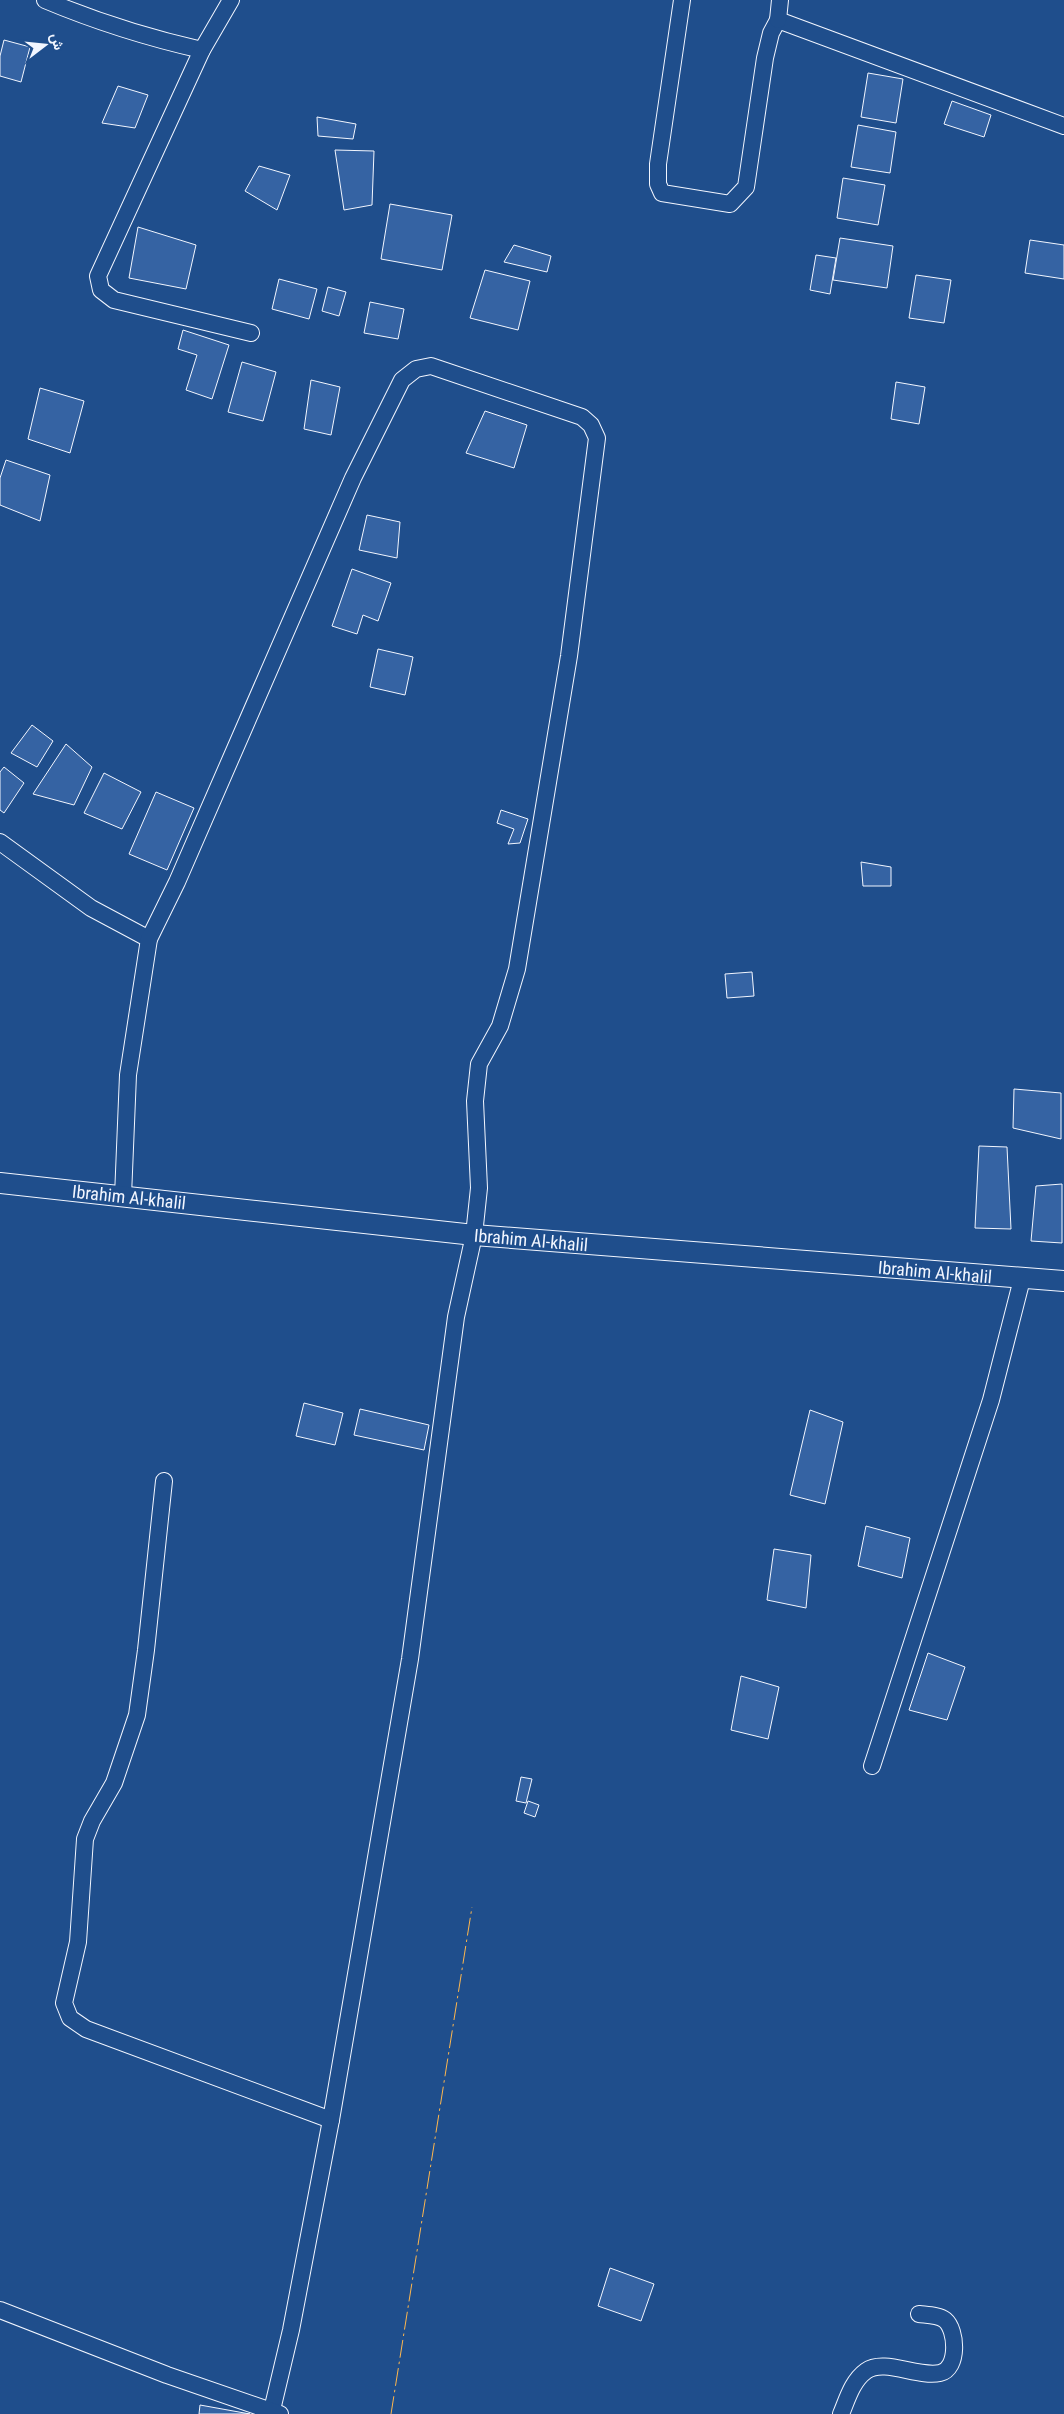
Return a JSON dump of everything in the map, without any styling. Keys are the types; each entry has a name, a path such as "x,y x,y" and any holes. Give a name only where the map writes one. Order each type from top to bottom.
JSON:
{"street":[{"path":"44,0 89,17 176,44 202,50"},
{"path":"231,0 202,50 98,276 100,290 114,300 251,332"},
{"path":"682,0 658,164 658,184 662,193 730,204 746,187 765,58 771,33 778,20 780,0"},
{"path":"778,20 1064,126"},
{"path":"0,2310 167,2374 276,2412 330,2120 410,1659 456,1316 474,1234 479,1188 475,1102 479,1064 500,1026 517,969 569,656 596,438 591,425 582,417 431,366 416,369 402,380 353,478 177,882 148,938 128,1075 123,1196"},
{"path":"0,842 92,908 148,938"},
{"name":"Ibrahim Al-khalil","path":"0,1183 474,1234 1064,1281"},
{"path":"872,1766 991,1400 1022,1279"},
{"path":"164,1481 137,1715 114,1783 92,1821 85,1840 78,1942 64,2003 70,2018 86,2029 330,2120"},
{"path":"841,2414 850,2390 866,2371 873,2368 896,2368 921,2374 939,2374 949,2367 954,2354 950,2326 943,2318 919,2314"}],"building":[{"path":"4,40 30,47 21,82 0,76 0,56"},
{"path":"868,73 903,79 896,123 861,117"},
{"path":"118,86 148,95 135,128 102,123"},
{"path":"952,101 991,115 984,137 944,124"},
{"path":"317,117 356,124 353,139 318,136"},
{"path":"858,125 896,132 890,173 851,167"},
{"path":"335,150 374,151 372,205 344,210"},
{"path":"259,166 290,175 277,210 245,191"},
{"path":"843,178 885,185 878,225 837,218"},
{"path":"390,204 452,215 442,270 381,259"},
{"path":"138,227 196,245 186,289 129,278"},
{"path":"840,238 893,246 887,288 833,280"},
{"path":"1030,240 1064,245 1064,279 1025,273"},
{"path":"514,245 551,256 547,272 504,262"},
{"path":"816,255 836,258 830,294 810,290"},
{"path":"485,270 530,281 518,330 470,318"},
{"path":"916,275 951,280 944,323 909,318"},
{"path":"279,279 317,289 309,319 272,309"},
{"path":"328,287 346,292 339,316 322,311"},
{"path":"370,302 404,309 398,339 364,333"},
{"path":"183,330 229,345 212,399 186,390 197,355 178,349"},
{"path":"242,362 276,372 263,421 228,412"},
{"path":"311,380 340,387 331,435 304,429"},
{"path":"896,382 925,387 919,424 891,419"},
{"path":"40,388 84,401 70,453 28,439"},
{"path":"485,411 527,425 514,468 466,453"},
{"path":"6,460 50,475 40,521 0,505 0,478"},
{"path":"367,515 400,522 397,558 359,550"},
{"path":"352,569 391,583 378,621 363,615 357,634 332,626"},
{"path":"378,649 413,657 405,695 370,687"},
{"path":"32,725 53,741 37,767 11,753"},
{"path":"66,744 92,767 74,805 33,794"},
{"path":"4,767 24,783 4,813 0,810 0,772"},
{"path":"104,773 141,792 122,829 84,813"},
{"path":"156,792 194,808 167,870 129,854"},
{"path":"501,810 528,819 520,843 508,844 514,829 497,823"},
{"path":"861,862 891,867 891,886 863,886"},
{"path":"752,972 754,996 727,998 725,974"},
{"path":"1014,1089 1061,1093 1061,1139 1013,1128"},
{"path":"979,1146 1007,1147 1011,1229 975,1228"},
{"path":"1062,1184 1062,1243 1031,1241 1036,1186"},
{"path":"304,1403 343,1413 335,1445 296,1436"},
{"path":"360,1409 429,1425 424,1450 354,1435"},
{"path":"810,1410 843,1422 825,1504 790,1495"},
{"path":"866,1526 910,1538 902,1578 858,1566"},
{"path":"774,1549 811,1555 806,1608 767,1600"},
{"path":"928,1653 965,1667 947,1720 909,1710"},
{"path":"741,1676 779,1687 768,1739 731,1730"},
{"path":"521,1777 532,1779 526,1803 516,1801"},
{"path":"528,1801 539,1805 535,1817 524,1813"},
{"path":"610,2268 654,2284 641,2321 598,2306"},
{"path":"200,2405 250,2414 199,2414"}],"power":[{"path":"391,2414 472,1907"}]}
